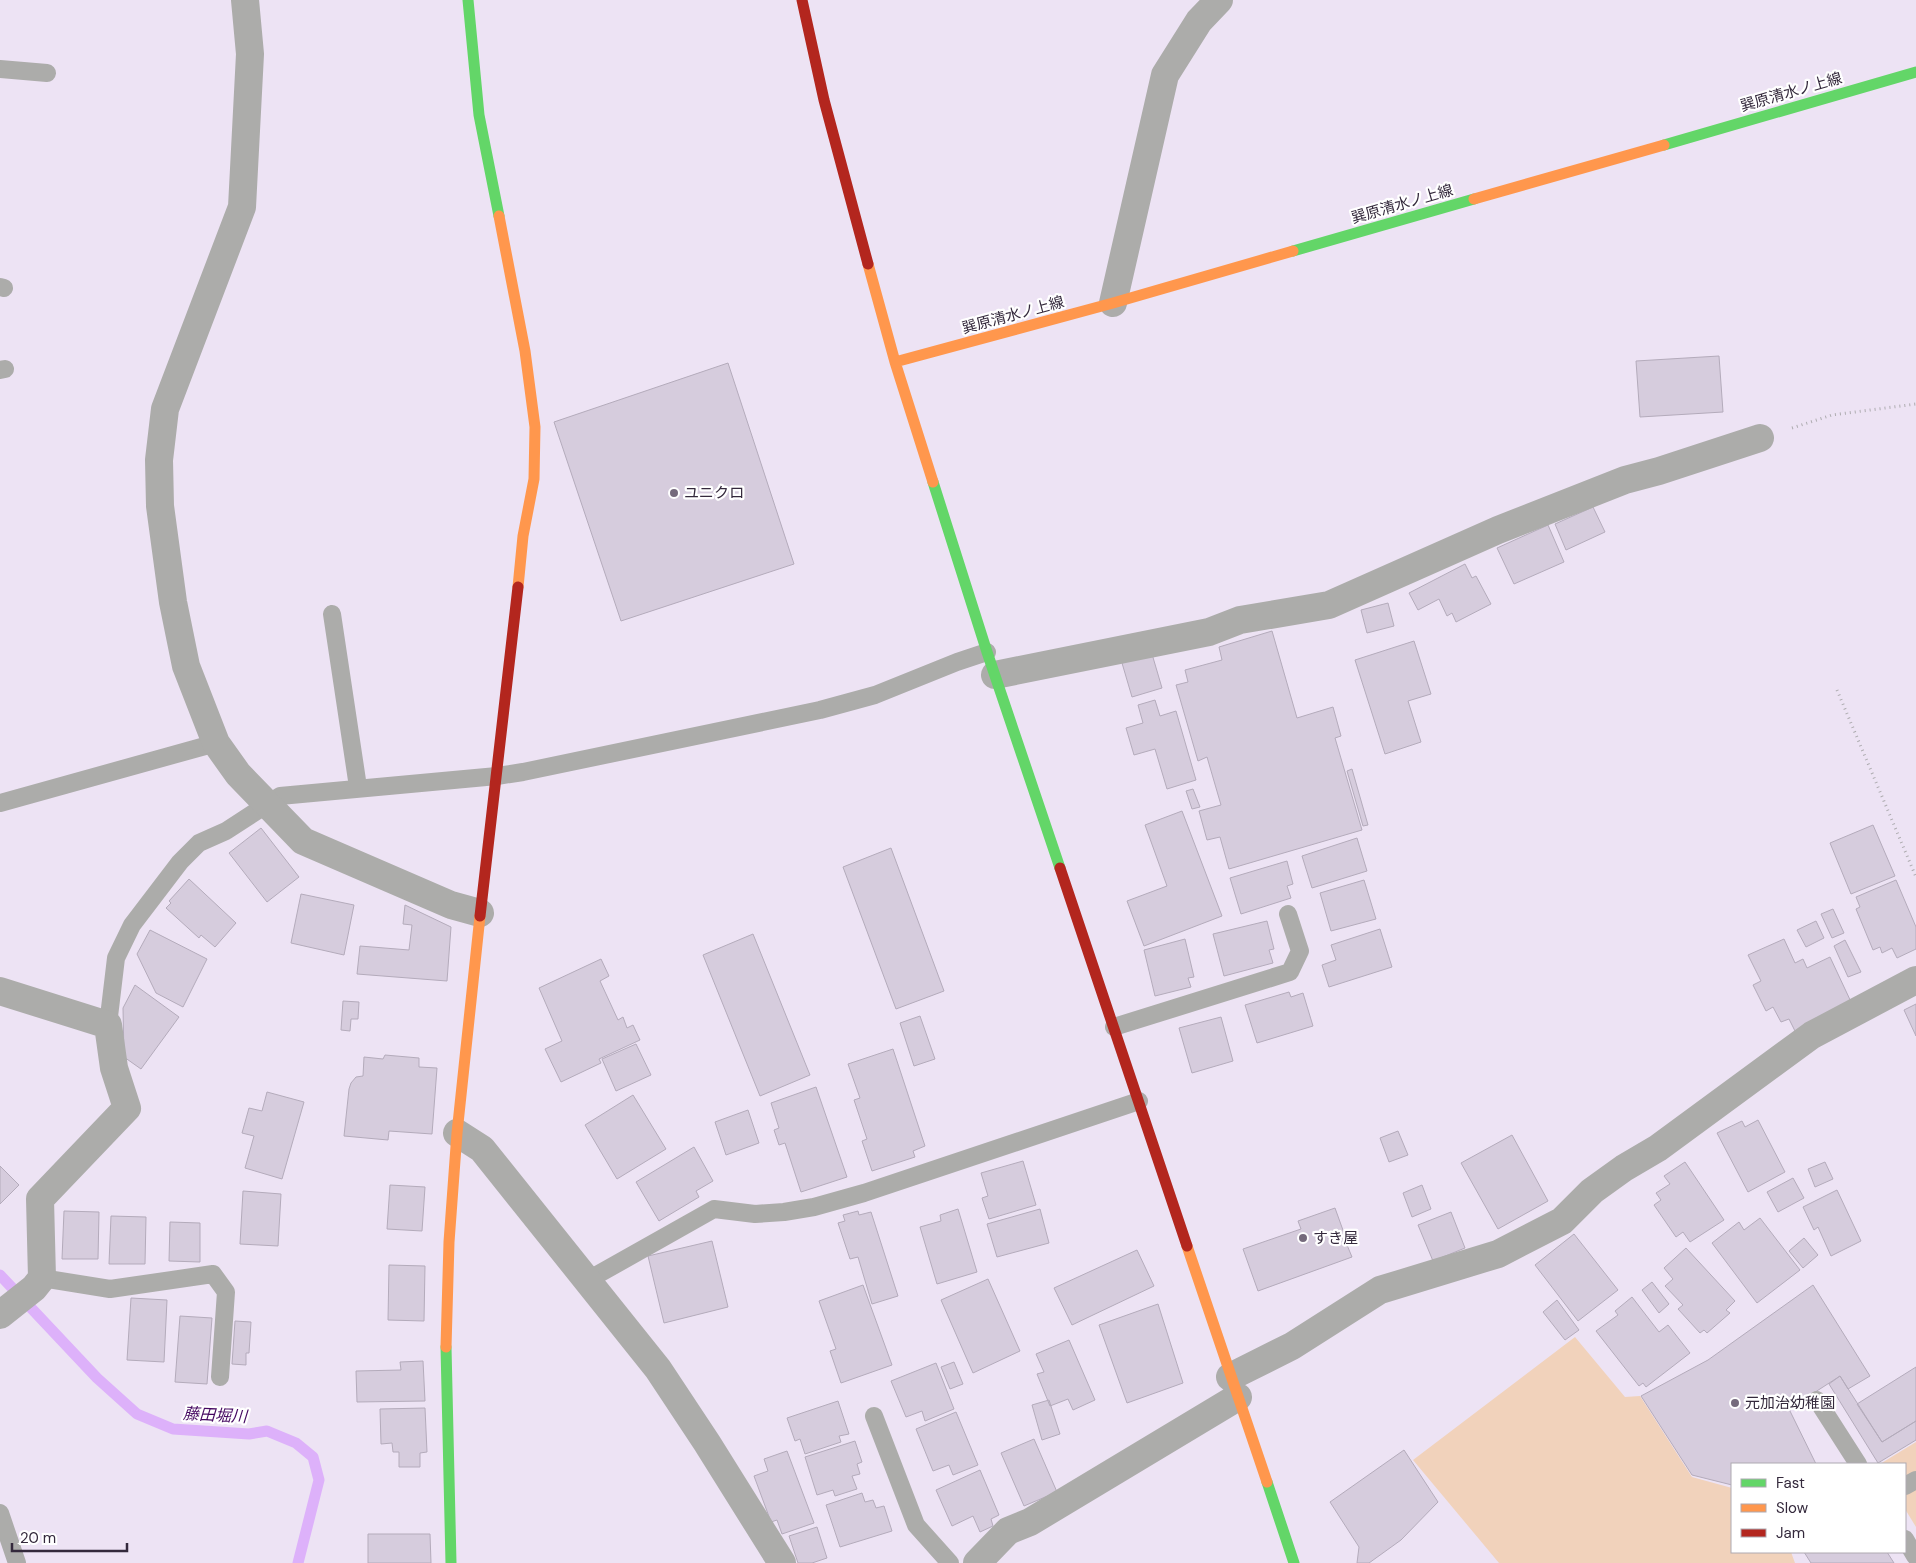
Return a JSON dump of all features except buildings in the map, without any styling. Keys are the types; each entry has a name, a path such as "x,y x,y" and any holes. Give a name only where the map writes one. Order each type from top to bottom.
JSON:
{"street":[{"path":"245,0 250,54 242,207 165,409 159,460 160,506 175,611 186,666 216,743 238,774 302,841 451,906 480,913"},
{"path":"451,1563 446,1366 449,1242 480,913 523,536 534,479 535,427 525,351 479,115 468,0"},
{"path":"802,0 824,100 895,362 991,664 1294,1563"},
{"path":"1113,303 1165,75 1199,22 1219,0"},
{"name":"巽原清水ノ上線","path":"895,362 1113,303 1916,72"},
{"path":"991,664 1209,632 1240,620 1329,605 1498,530 1625,480 1660,472 1760,438"},
{"path":"977,1563 1008,1531 1030,1522 1234,1387 1292,1346 1380,1290 1498,1254 1562,1220 1592,1191 1624,1168 1658,1148 1812,1035 1916,980"},
{"path":"0,991 108,1026 114,1068 127,1108 40,1199 38,1283 0,1315"},
{"path":"458,1133 482,1150 658,1369 782,1563"}],"lane":[{"path":"0,69 47,73"},
{"path":"332,614 358,787"},
{"path":"108,1026 116,958 132,925 180,862 199,843 226,831 280,796 358,787 497,776 820,710 875,695 957,662 991,664"},
{"path":"0,803 216,743"},
{"path":"1114,1027 1290,972 1300,950 1288,914"},
{"path":"588,1280 714,1209 755,1214 784,1212 814,1206 864,1193 1139,1101"},
{"path":"38,1283 110,1288 176,1281 213,1274 226,1292 220,1377"},
{"path":"1817,1400 1857,1463"},
{"path":"874,1416 916,1525 950,1563"},
{"path":"0,1513 17,1563"},
{"path":"1906,1541 1915,1556"}],"path":[{"path":"1760,438 1832,415 1916,404"},
{"path":"1837,690 1916,877"}],"shaded area":[{"path":"1575,1337 1625,1397 1640,1396 1692,1477 1731,1488 1731,1553 1791,1553 1795,1563 1499,1563 1413,1460"},
{"path":"1916,1442 1916,1527 1906,1511 1906,1463 1882,1463"}],"waterway":[{"name":"藤田堀川","path":"0,1275 97,1378 137,1414 173,1429 249,1434 267,1431 296,1443 313,1457 319,1480 298,1563"}],"traffic: fast":[{"path":"468,0 479,115 499,216"},
{"path":"1664,145 1916,72"},
{"path":"1293,251 1474,199"},
{"path":"933,482 987,652 1060,868"},
{"path":"446,1347 451,1563"},
{"path":"1267,1482 1294,1563"}],"traffic: slow":[{"path":"1474,199 1664,145"},
{"path":"499,216 525,351 535,427 534,479 523,536 518,587"},
{"path":"895,362 1113,303 1293,251"},
{"path":"868,264 895,362 933,482"},
{"path":"446,1347 449,1242 457,1133 480,916"},
{"path":"1187,1246 1267,1482"}],"traffic: jam":[{"path":"802,0 824,100 868,264"},
{"path":"480,916 518,587"},
{"path":"1060,868 1187,1246"}],"place":[{"name":"ユニクロ","path":"674,493"},
{"name":"すき屋","path":"1303,1238"},
{"name":"元加治幼稚園","path":"1735,1403"}]}
